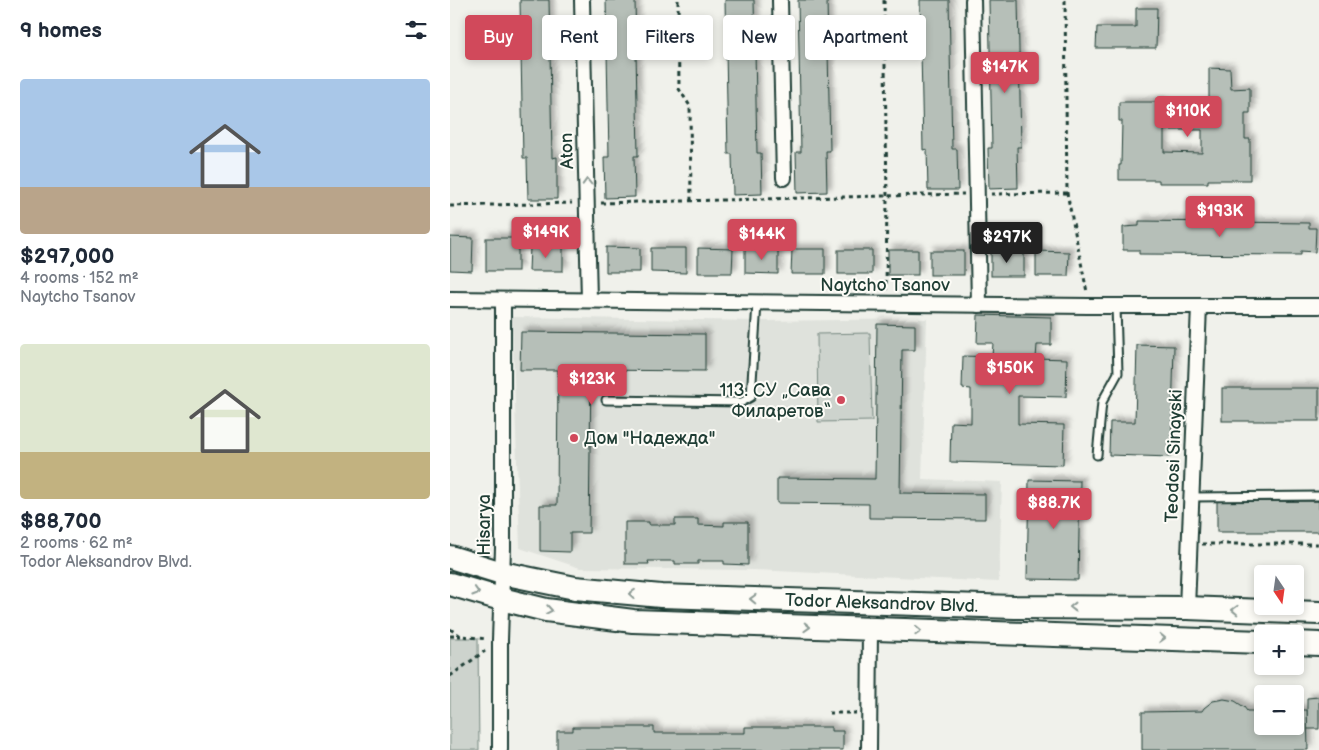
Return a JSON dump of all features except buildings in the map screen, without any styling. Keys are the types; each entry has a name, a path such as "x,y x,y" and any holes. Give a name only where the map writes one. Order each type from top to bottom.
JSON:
{"main road":[{"name":"Todor Aleksandrov Blvd.","path":"450,557 502,573 575,588 661,596 1015,607 1187,608 1319,613"},
{"name":"Todor Aleksandrov Blvd.","path":"450,584 501,600 546,610 633,621 1254,642"},
{"path":"1304,643 1319,644"}],"street":[{"name":"Aton","path":"582,0 589,300"},
{"path":"780,0 784,178"},
{"path":"973,0 979,305"},
{"name":"Naytcho Tsanov","path":"450,299 1090,306 1319,306"},
{"name":"Hisarya","path":"500,750 503,300"},
{"name":"Teodosi Sinayski","path":"1187,608 1199,306"},
{"path":"870,629 870,750"}],"lane":[{"path":"606,400 742,402 751,397 757,303"},
{"path":"1097,455 1102,402 1118,373 1116,306"},
{"path":"1192,497 1319,496"}],"path":[{"path":"678,0 679,89 690,106 691,201"},
{"path":"884,0 887,196 886,304"},
{"path":"1065,0 1068,193 1090,306"},
{"path":"450,206 1068,193"},
{"path":"1190,544 1319,544"},
{"path":"450,629 461,636"},
{"path":"450,636 500,640"},
{"path":"450,676 500,640"},
{"path":"830,713 870,713"}],"shaded area":[{"path":"512,317 760,321 927,319 922,479 1002,482 999,582 754,570 580,568 520,548"},
{"path":"870,333 872,421 818,422 817,334"},
{"path":"450,638 478,638 479,750 450,750"}],"place":[{"name":"113. СУ „Сава Филаретов“","path":"841,400"},
{"name":"Дом \"Надежда\"","path":"574,438"}]}
